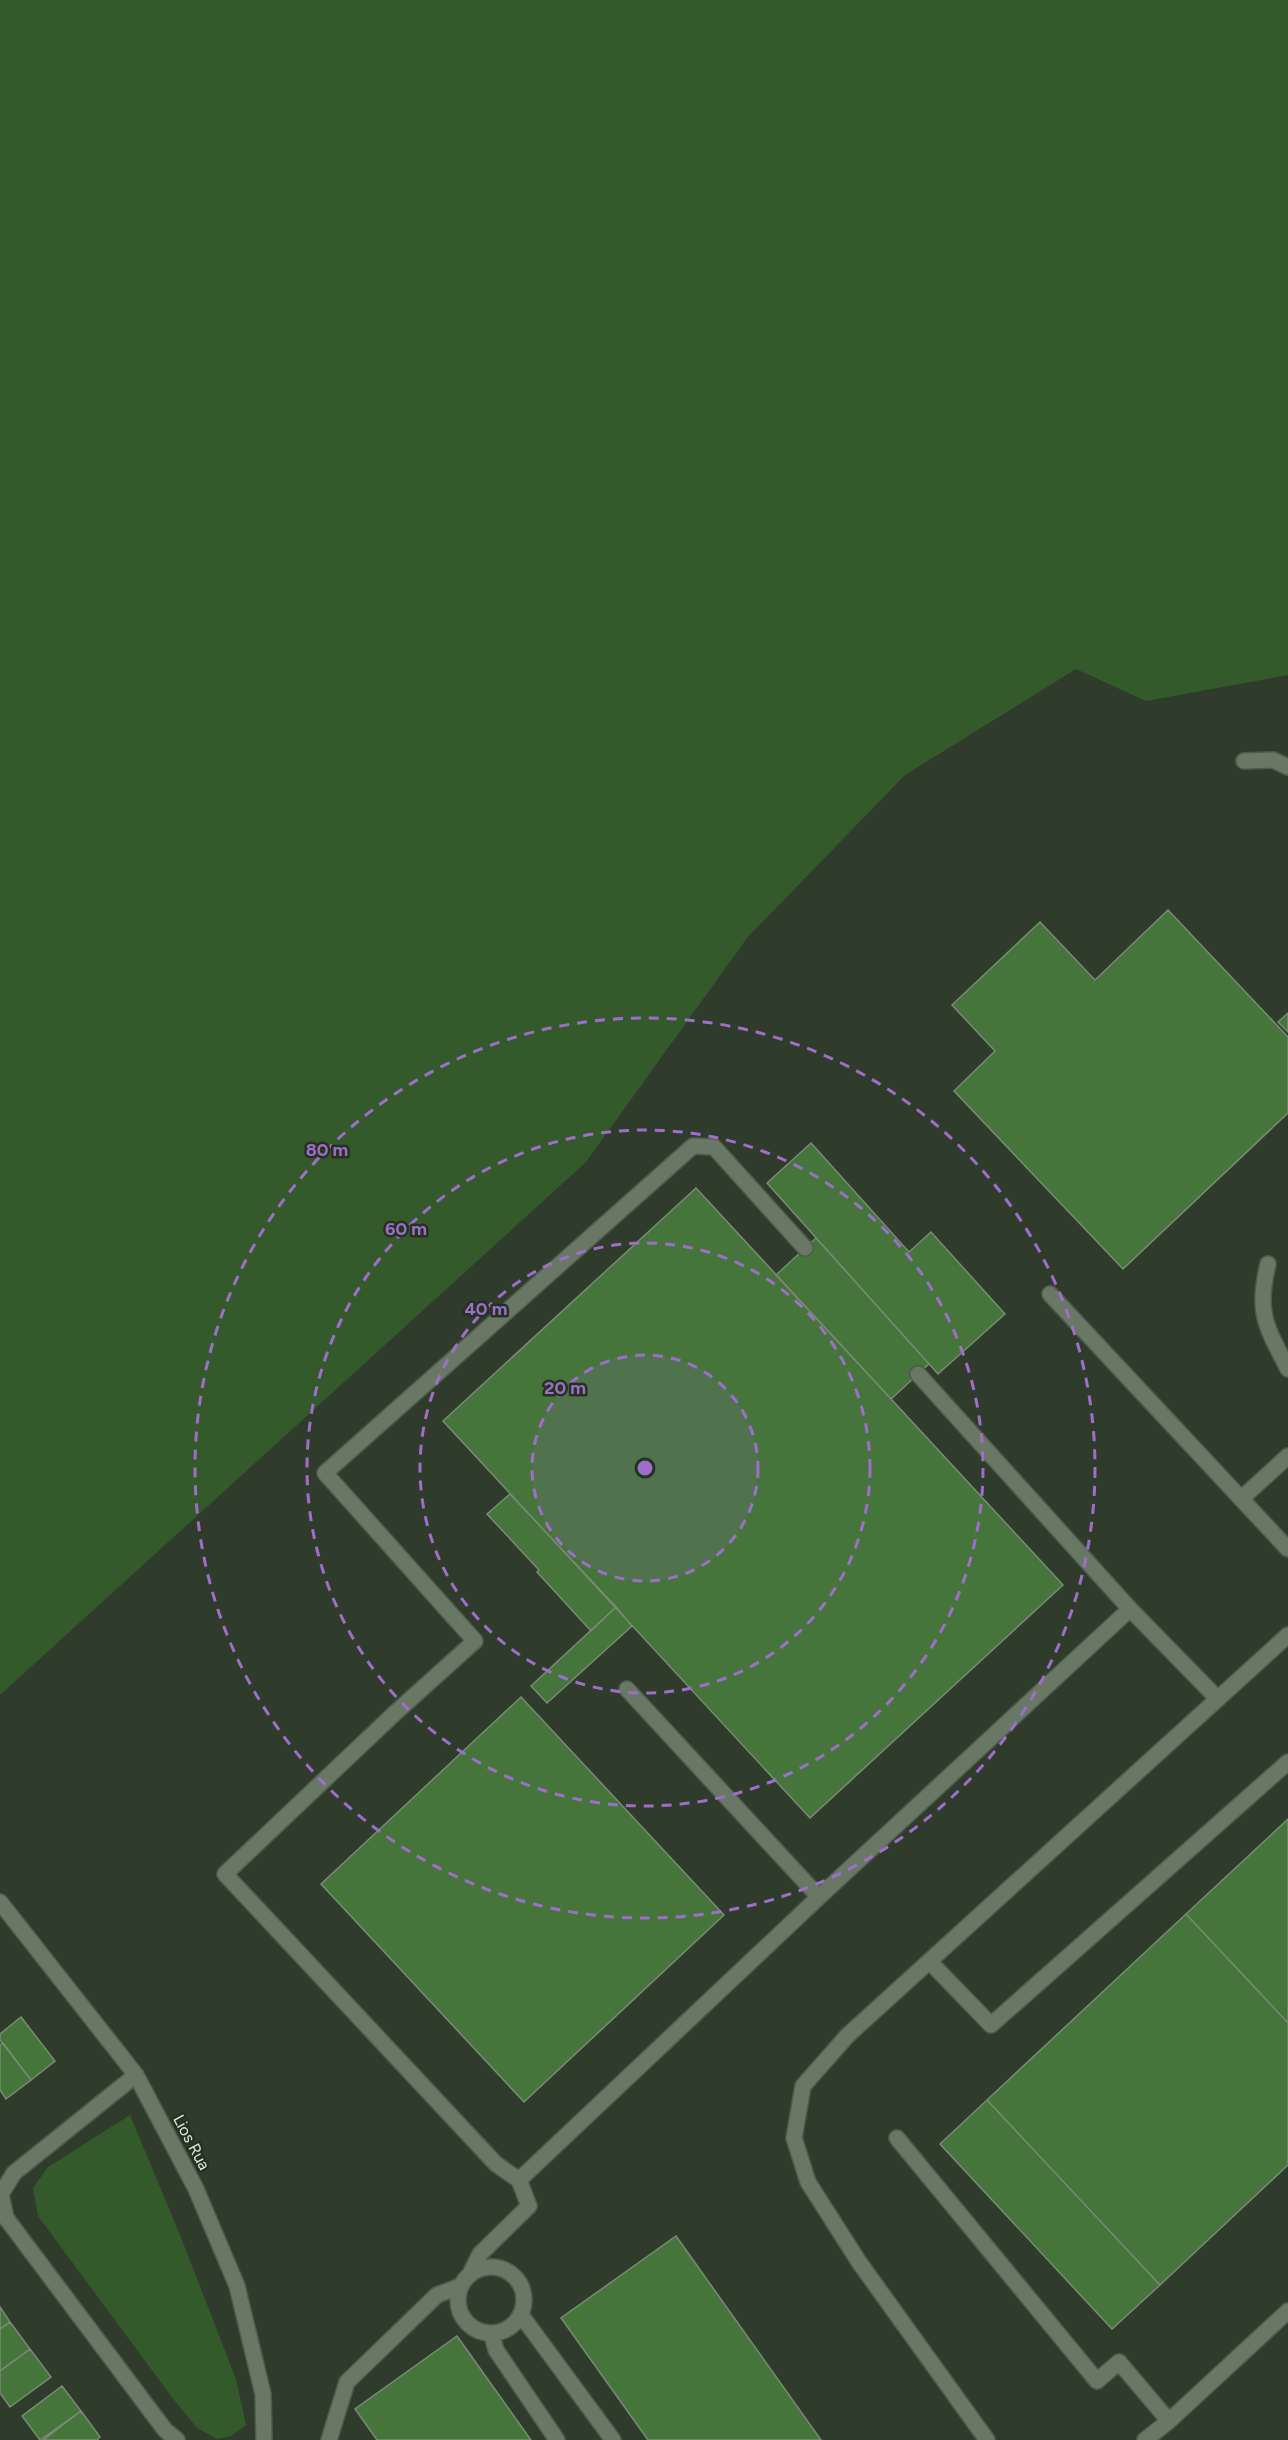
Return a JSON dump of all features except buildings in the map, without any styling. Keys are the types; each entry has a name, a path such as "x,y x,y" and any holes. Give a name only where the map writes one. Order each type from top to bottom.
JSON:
{"street":[{"path":"1244,761 1273,760 1288,767"},
{"path":"329,2440 347,2382 437,2295 465,2280 483,2268 499,2268 512,2274 521,2286 525,2300 521,2315 512,2327 499,2333 484,2333 470,2326 461,2315 458,2300 465,2280 480,2254 529,2206 519,2180 496,2164 225,1874 395,1713 475,1641 325,1473 693,1146 714,1147 805,1248"},
{"path":"1268,1264 1261,1291 1263,1319 1288,1369"},
{"path":"1050,1294 1288,1549"},
{"path":"918,1374 1130,1609 1218,1699"},
{"path":"1241,1499 1288,1456"},
{"path":"519,2180 819,1897 1130,1609"},
{"path":"987,2440 859,2262 808,2182 794,2138 803,2086 847,2036 1288,1635"},
{"path":"627,1689 819,1897"},
{"path":"930,1962 990,2025 1288,1762"},
{"name":"Lios Rua","path":"0,1902 136,2075 196,2189 237,2286 263,2394 264,2440"},
{"path":"136,2075 14,2173 1,2194 6,2218 165,2430 177,2440"},
{"path":"897,2138 1097,2381 1119,2362 1169,2421"},
{"path":"1145,2440 1169,2421 1288,2311"},
{"path":"521,2315 613,2440"},
{"path":"491,2333 496,2350 557,2440"}],"green space":[{"path":"0,0 1288,0 1288,675 1146,701 1076,669 905,775 747,938 586,1162 0,1695"},
{"path":"130,2115 236,2379 246,2425 231,2436 217,2439 197,2428 38,2216 33,2188 48,2167"}]}
